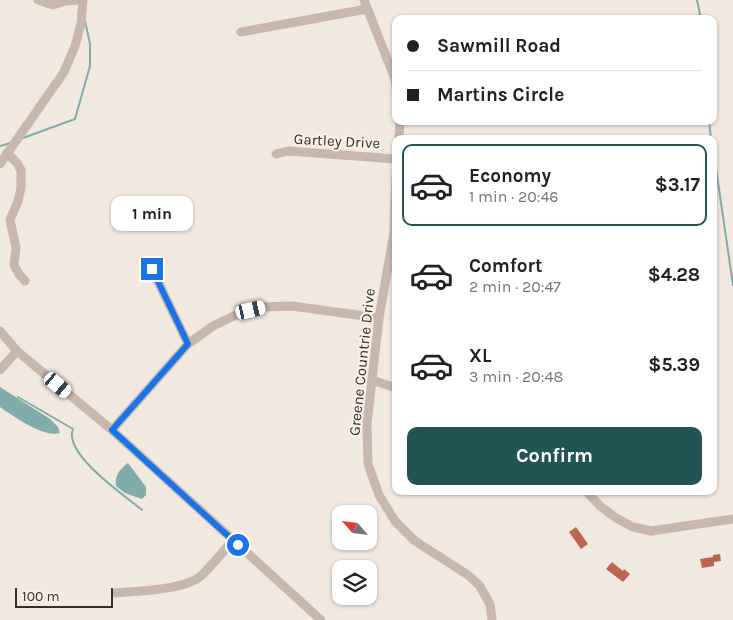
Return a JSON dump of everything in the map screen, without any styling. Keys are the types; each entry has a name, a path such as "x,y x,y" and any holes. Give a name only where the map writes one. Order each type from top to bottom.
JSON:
{"street":[{"path":"0,164 64,72 81,24 83,0 65,1 53,5 38,0"},
{"path":"364,0 392,72"},
{"path":"241,32 367,9"},
{"name":"Gartley Drive","path":"276,154 288,151 392,159"},
{"path":"7,153 17,162 21,170 21,188 10,220 16,248 14,264 25,281"},
{"name":"Greene Countrie Drive","path":"392,248 379,318 367,423 367,451 372,477 379,495 395,521 409,536 428,551 468,575 479,585 490,604 492,620"},
{"path":"152,269 188,344"},
{"path":"112,430 188,344 212,326 227,319 263,307 292,306 379,318"},
{"path":"0,331 17,351 112,430 321,620"},
{"path":"0,370 17,351"},
{"path":"372,380 392,387"},
{"path":"590,495 600,506 616,518 633,526 651,531 733,519"},
{"path":"116,594 177,587 202,576 233,540"}],"water":[{"path":"0,387 50,419 58,427 60,433 53,434 37,429 0,407"},
{"path":"128,463 146,487 146,495 142,499 125,493 116,486 118,473"}],"building":[{"path":"576,527 588,544 581,549 569,532"},
{"path":"720,554 721,561 714,562 714,566 702,568 700,559"},
{"path":"612,562 630,574 623,582 606,569"}],"waterway":[{"path":"697,0 700,15"},
{"path":"23,138 75,119 90,66 90,44 85,21"},
{"path":"709,125 711,135"},
{"path":"0,146 10,143"},
{"path":"717,176 733,285"},
{"path":"18,397 73,429 72,439 86,462 142,510"}],"route":[{"path":"152,269 188,344 112,430 238,545"}]}
